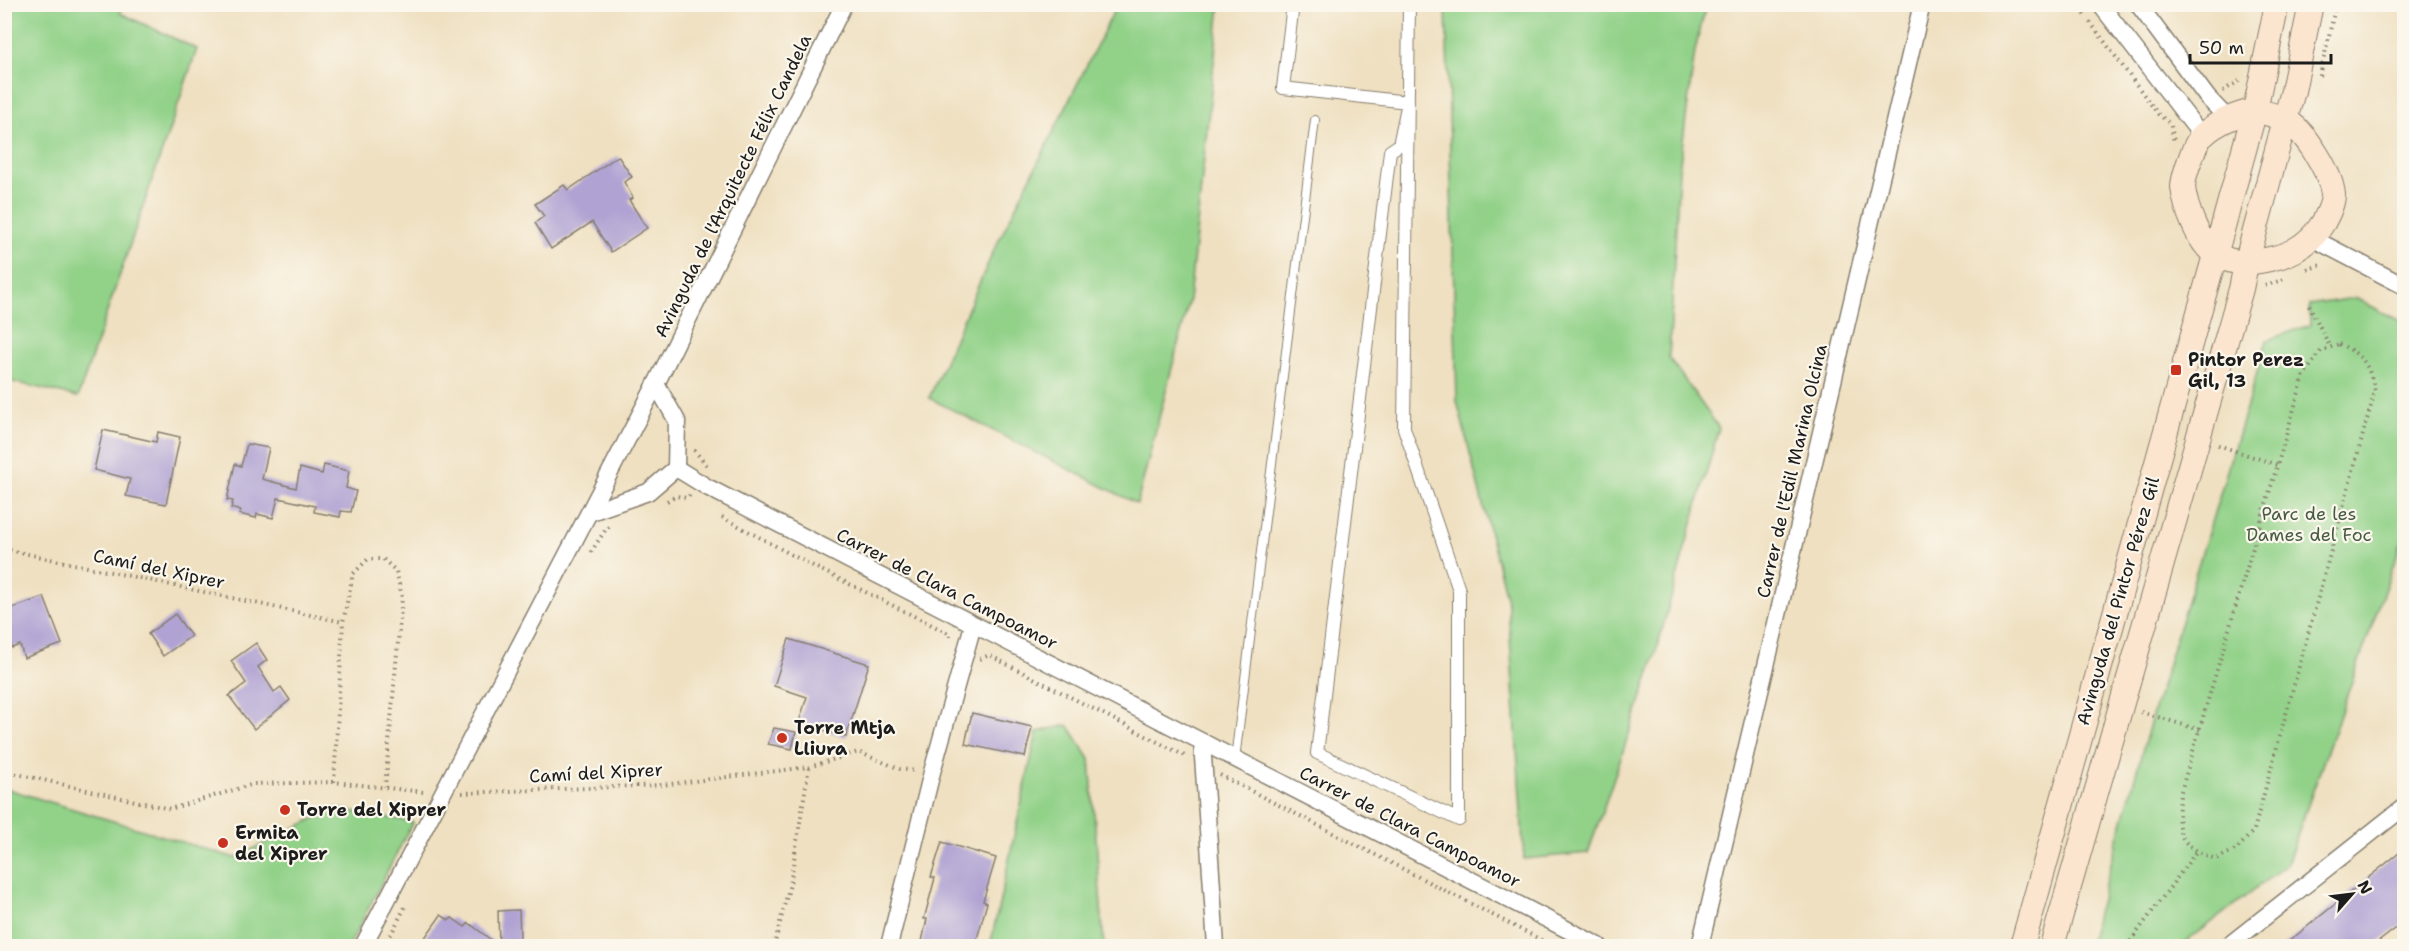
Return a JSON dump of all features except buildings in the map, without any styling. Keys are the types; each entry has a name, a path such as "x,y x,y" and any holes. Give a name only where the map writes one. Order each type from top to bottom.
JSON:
{"main road":[{"name":"Avinguda del Pintor Pérez Gil","path":"2022,946 2216,255 2255,110 2277,4"},
{"name":"Avinguda del Pintor Pérez Gil","path":"2052,946 2241,289 2286,120 2311,4"},
{"path":"2255,110 2286,120 2309,140 2325,170 2333,196 2324,222 2312,238 2286,256 2246,264 2216,255 2203,240 2191,219 2183,185 2196,143 2227,118 2255,110"}],"street":[{"name":"Avinguda de l'Arquitecte Félix Candela","path":"363,946 591,512 844,4"},
{"path":"1293,4 1283,88 1408,102 1399,145 1390,151 1317,753 1459,820 1459,590 1404,428 1409,4"},
{"name":"Carrer de l'Edil Marina Olcina","path":"1700,946 1922,4"},
{"path":"2100,4 2202,136"},
{"path":"2138,4 2207,97 2227,118"},
{"path":"2312,238 2404,286"},
{"path":"591,512 648,492 676,468 677,421 656,384"},
{"name":"Carrer de Clara Campoamor","path":"676,468 707,487 973,625 1599,946"},
{"path":"889,946 932,772 973,625"},
{"path":"1202,742 1216,946"},
{"path":"2228,946 2404,807"}],"lane":[{"path":"1235,759 1315,120"}],"path":[{"path":"2077,4 2158,114 2171,124"},
{"path":"2207,97 2222,92 2242,80 2260,83"},
{"path":"2309,305 2330,347"},
{"path":"2339,344 2356,351 2369,368 2375,391 2254,830 2237,849 2216,859 2196,852 2185,842 2177,827 2180,795 2304,375 2321,351 2330,347 2339,344"},
{"path":"2218,445 2277,465"},
{"path":"687,498 695,502"},
{"path":"715,513 805,562 950,634 951,650 977,660 989,655 1553,946"},
{"name":"Camí del Xiprer","path":"4,549 343,622"},
{"path":"334,782 343,622 353,574 368,558 382,559 396,571 402,597 385,787"},
{"name":"Camí del Xiprer","path":"4,771 170,809 254,784 334,782 443,794 662,784 809,767 858,753 900,770 932,772"},
{"path":"774,946 790,884 809,767"},
{"path":"2127,946 2196,852"}],"green space":[{"path":"5,4 122,5 120,13 197,49 78,397 5,380"},
{"path":"1117,5 1220,5 1189,301 1137,504 929,398 993,252"},
{"path":"1446,5 1706,5 1695,51 1679,170 1669,358 1719,428 1649,676 1588,853 1524,859 1508,605 1457,401"},
{"name":"Parc de les Dames del Foc","path":"2355,298 2404,323 2404,535 2287,864 2181,946 2088,946 2152,716 2267,340 2310,325 2309,305"},
{"path":"1068,725 1090,759 1104,946 990,946 1037,732"},
{"path":"4,788 235,858 335,808 413,822 349,946 5,946"}],"place":[{"name":"Pintor Perez Gil, 13","path":"2176,370"},
{"name":"Torre Mtja Lliura","path":"782,738"},
{"name":"Torre del Xiprer","path":"285,810"},
{"name":"Ermita del Xiprer","path":"223,843"}]}
